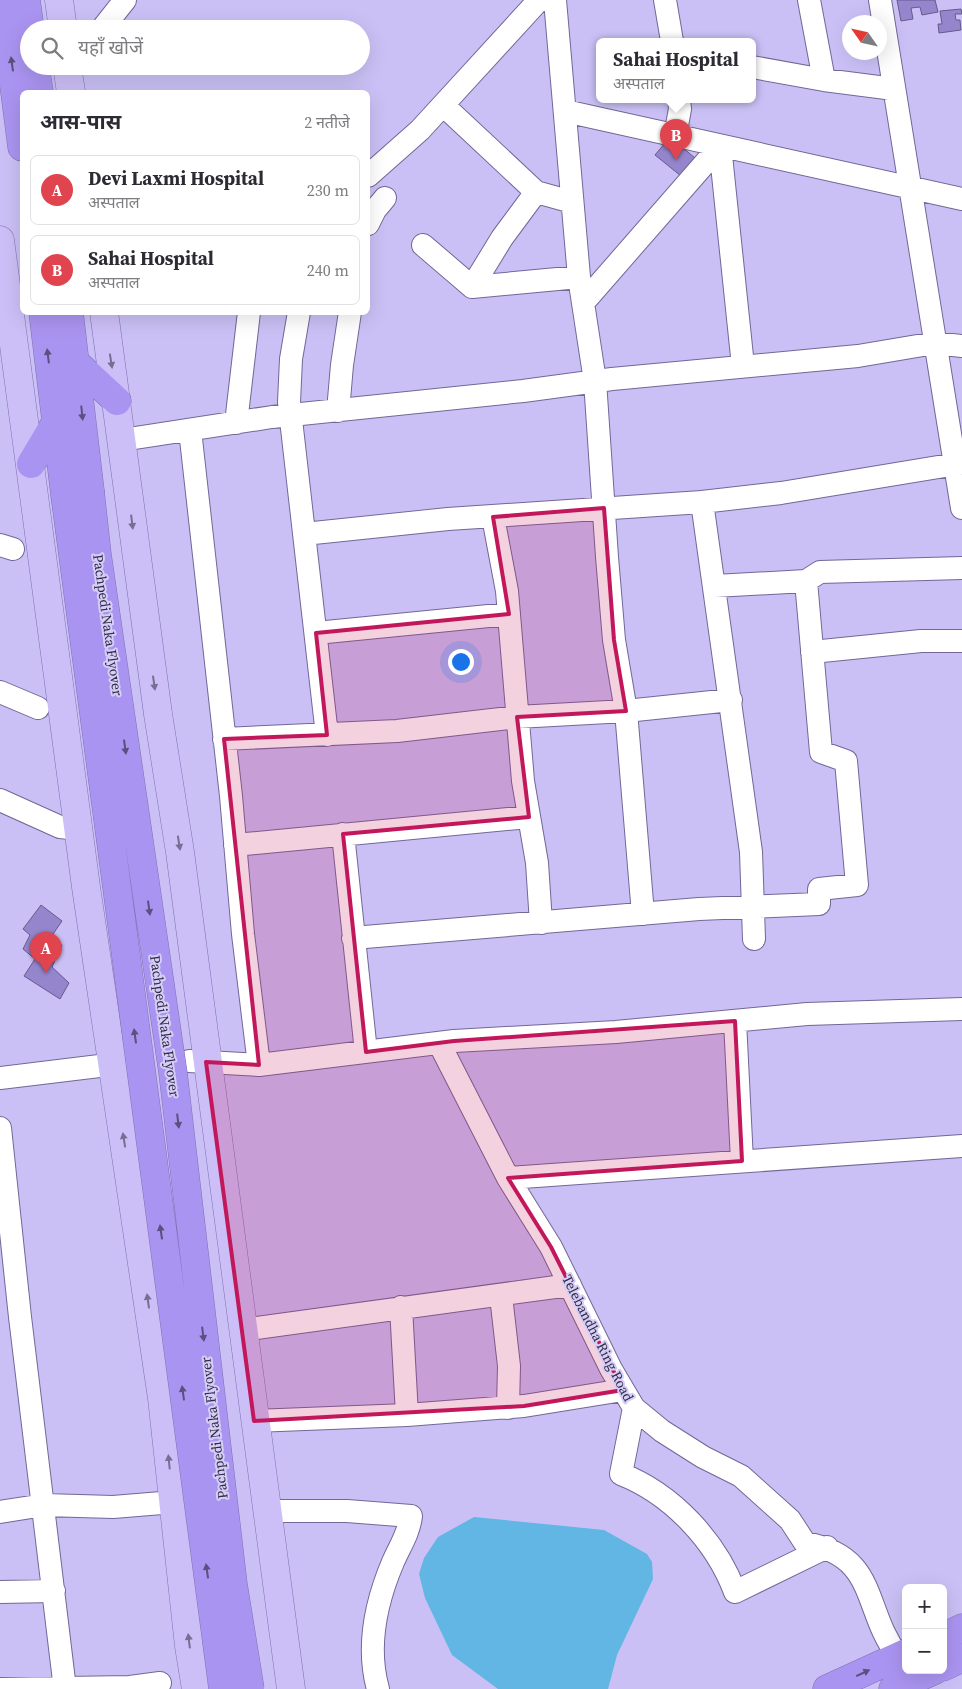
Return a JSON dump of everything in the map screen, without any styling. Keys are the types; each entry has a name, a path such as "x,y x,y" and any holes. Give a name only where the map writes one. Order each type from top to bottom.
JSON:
{"highway":[{"path":"4,0 20,131"},
{"path":"26,0 29,20"},
{"path":"36,75 39,90"},
{"name":"Pachpedi Naka Flyover","path":"42,315 56,422 100,573 172,1073 233,1584 250,1689"},
{"name":"Pachpedi Naka Flyover","path":"69,315 77,364 78,493 223,1689"},
{"path":"77,364 117,401"},
{"path":"31,464 56,422"},
{"path":"947,1634 962,1628"},
{"path":"827,1689 902,1655"},
{"path":"947,1664 962,1658"},
{"path":"893,1689 926,1674"}],"main road":[{"path":"59,0 62,20"},
{"path":"0,240 79,830 118,1063 162,1398 189,1646 196,1689"},
{"path":"104,315 157,704 180,852 198,1061 222,1169 291,1689"}],"street":[{"path":"109,20 125,0"},
{"path":"370,174 420,130 539,0"},
{"path":"555,0 578,276 595,381 614,640 626,711 643,914"},
{"path":"665,0 671,38"},
{"path":"809,0 824,80"},
{"path":"880,0 935,343 958,463 962,508"},
{"path":"756,68 824,80 894,89"},
{"path":"674,136 680,109 679,103"},
{"path":"443,105 536,192 572,202"},
{"path":"565,111 962,199"},
{"path":"583,303 720,146"},
{"path":"720,146 743,366"},
{"path":"472,287 502,238 536,192"},
{"path":"370,220 375,210 385,198"},
{"path":"423,245 472,287 578,276"},
{"path":"236,423 249,315"},
{"path":"298,315 291,359 289,402 292,415 327,735"},
{"path":"338,411 342,365 350,315"},
{"path":"122,440 292,415 523,391 595,381 858,356 935,343 962,346"},
{"path":"190,430 243,934 259,1065"},
{"path":"304,534 493,516 702,502 781,493 958,463"},
{"path":"702,502 751,852 754,940"},
{"path":"493,516 507,591 517,717 529,817 537,863 541,922"},
{"path":"715,586 806,581 820,572 962,568"},
{"path":"353,938 643,914 819,904 819,889 857,886 846,761 821,752 806,581"},
{"path":"316,633 509,614"},
{"path":"812,652 921,641 962,641"},
{"path":"0,692 38,708"},
{"path":"224,739 397,732 517,717 626,711 731,700"},
{"path":"0,800 60,828 79,830"},
{"path":"235,844 529,817"},
{"path":"342,834 366,1052"},
{"path":"198,1061 259,1065 439,1043 616,1032 807,1014 962,1009"},
{"path":"735,1021 742,1161"},
{"name":"Telebandha Ring Road","path":"439,1043 508,1178 551,1247 628,1399 662,1431 703,1457 741,1476 790,1520 805,1543 827,1547 856,1567 870,1596 885,1640 902,1655"},
{"path":"0,1078 118,1063"},
{"path":"0,1128 5,1216 44,1505 65,1689"},
{"path":"508,1178 962,1146"},
{"path":"242,1330 401,1307 501,1296 570,1285"},
{"path":"501,1296 509,1366 508,1408"},
{"path":"401,1307 407,1415"},
{"path":"254,1421 407,1415 628,1399 621,1474 643,1483 688,1518 726,1568 735,1592 827,1547"},
{"path":"0,1512 44,1505 113,1507 174,1502"},
{"path":"266,1511 347,1511 412,1516 408,1533 384,1587 373,1625 373,1668 378,1689"},
{"path":"0,1592 54,1590"},
{"path":"0,1689 130,1687 160,1683"}],"highlighted area":[{"path":"604,508 614,640 626,711 517,717 529,817 343,834 366,1052 454,1041 735,1021 742,1161 508,1178 551,1247 623,1390 524,1406 254,1421 206,1062 259,1065 224,739 327,735 316,633 509,614 493,517"}],"water":[{"path":"474,1517 604,1530 647,1554 652,1562 653,1579 617,1655 608,1689 498,1689 452,1655 425,1598 419,1574 424,1558 438,1537"}],"building":[{"path":"897,0 935,0 938,12 922,15 920,7 911,8 913,19 901,21"},
{"path":"961,9 962,14 955,14 956,20 960,20 961,30 939,33 938,24 942,24 940,11"},
{"path":"670,137 695,158 681,176 655,155"},
{"path":"41,905 62,921 51,937 62,945 52,967 69,983 60,999 24,976 35,959 23,949 30,935 23,929"}],"place":[{"name":"Sahai Hospital","path":"676,160"},
{"name":"Devi Laxmi Hospital","path":"46,973"}]}
